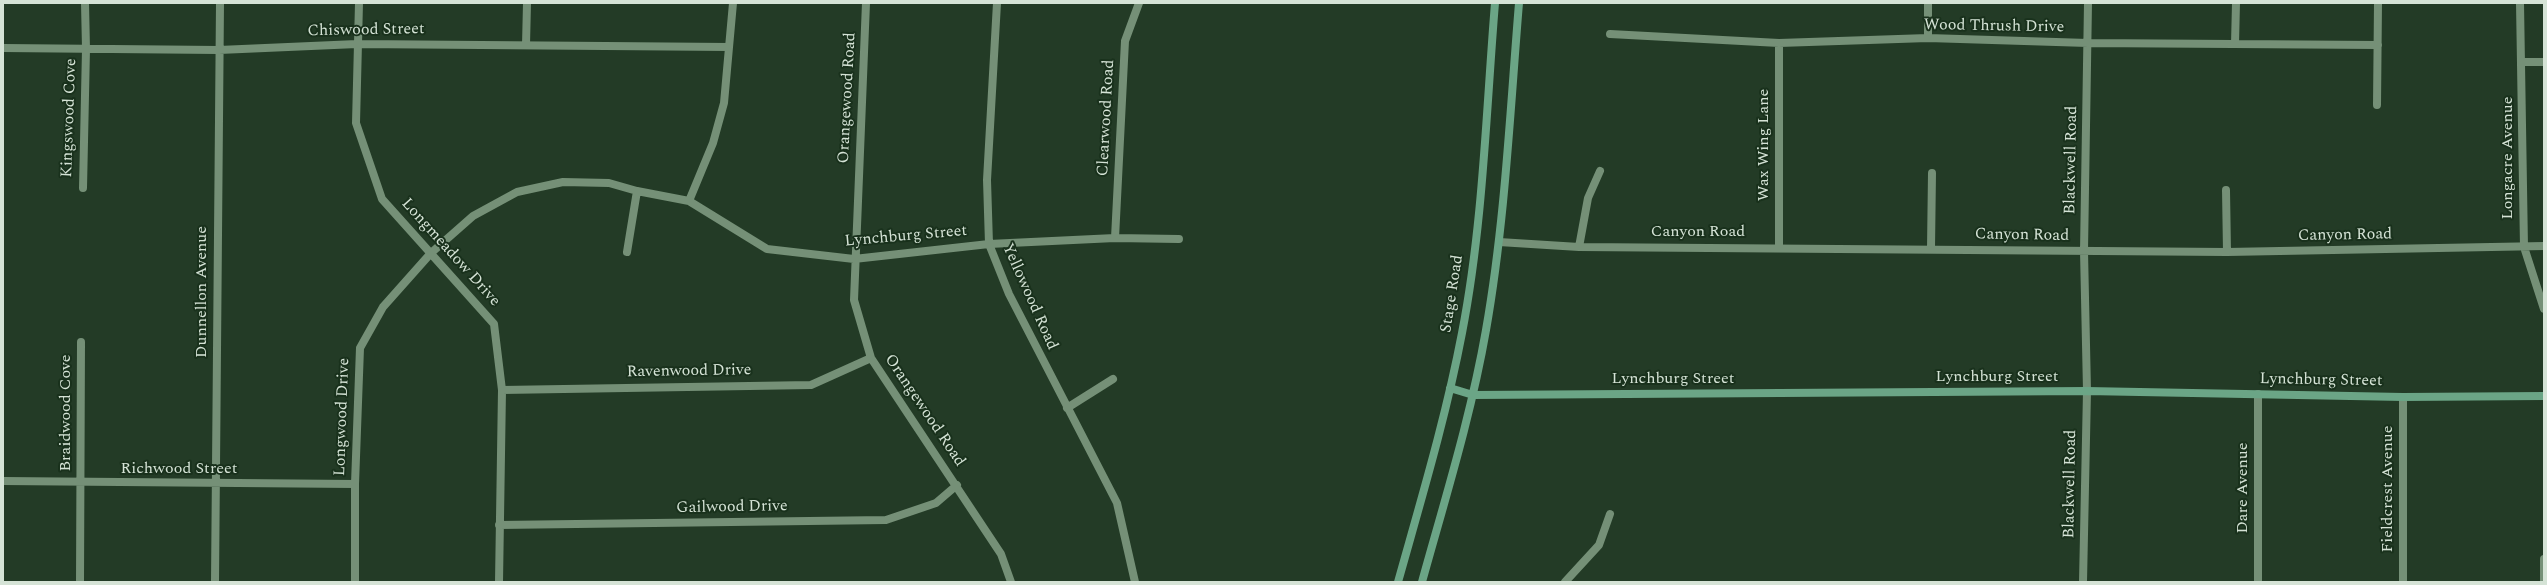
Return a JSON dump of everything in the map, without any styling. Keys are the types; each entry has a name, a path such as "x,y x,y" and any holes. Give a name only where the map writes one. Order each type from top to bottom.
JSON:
{"main road":[{"name":"Stage Road","path":"1398,582 1450,388 1462,332 1476,239 1494,3"},
{"path":"1422,582 1473,395 1486,332 1499,242 1519,3"},
{"name":"Lynchburg Street","path":"1450,388 1473,395 2086,391 2403,397 2544,396"}],"street":[{"name":"Kingswood Cove","path":"83,188 86,49 85,3"},
{"name":"Dunnellon Avenue","path":"215,582 220,3"},
{"name":"Longmeadow Drive","path":"359,3 356,123 382,198 494,324 502,390 499,582"},
{"path":"526,45 527,3"},
{"path":"689,201 713,143 724,103 733,3"},
{"name":"Orangewood Road","path":"866,3 854,259 854,300 871,358 957,485 1001,554 1011,582"},
{"name":"Yellowood Road","path":"998,3 987,180 989,244 1009,294 1117,503 1135,582"},
{"name":"Clearwood Road","path":"1115,238 1125,41 1139,3"},
{"path":"1928,3 1928,38"},
{"name":"Blackwell Road","path":"2082,582 2086,391 2084,251 2088,3"},
{"path":"2235,44 2236,3"},
{"path":"2378,3 2378,105"},
{"name":"Longacre Avenue","path":"2520,3 2524,247 2544,309"},
{"name":"Wood Thrush Drive","path":"1610,34 1779,43 1928,38 2088,43 2378,46"},
{"name":"Wax Wing Lane","path":"1779,43 1779,247"},
{"name":"Chiswood Street","path":"3,48 219,50 357,44 729,47"},
{"path":"2522,62 2544,62"},
{"path":"1579,247 1588,198 1600,171"},
{"path":"1931,248 1932,173"},
{"name":"Lynchburg Street","path":"431,252 473,216 517,192 563,182 609,182 636,191 689,201 767,249 854,259 989,244 1115,238 1179,239"},
{"path":"2226,190 2228,252"},
{"path":"627,252 636,191"},
{"name":"Canyon Road","path":"1499,242 1579,247 1931,248 2228,252 2544,246"},
{"name":"Longwood Drive","path":"355,582 355,484 360,348 383,306 431,252"},
{"name":"Braidwood Cove","path":"80,582 82,342"},
{"name":"Ravenwood Drive","path":"502,390 811,385 871,358"},
{"path":"1067,408 1113,379"},
{"name":"Dare Avenue","path":"2258,394 2258,582"},
{"name":"Fieldcrest Avenue","path":"2403,397 2403,582"},
{"name":"Richwood Street","path":"3,481 81,483 355,484"},
{"name":"Gailwood Drive","path":"499,525 886,520 936,503 957,485"},
{"path":"1565,582 1600,545 1610,514"},
{"path":"2544,559 2544,580"}]}
